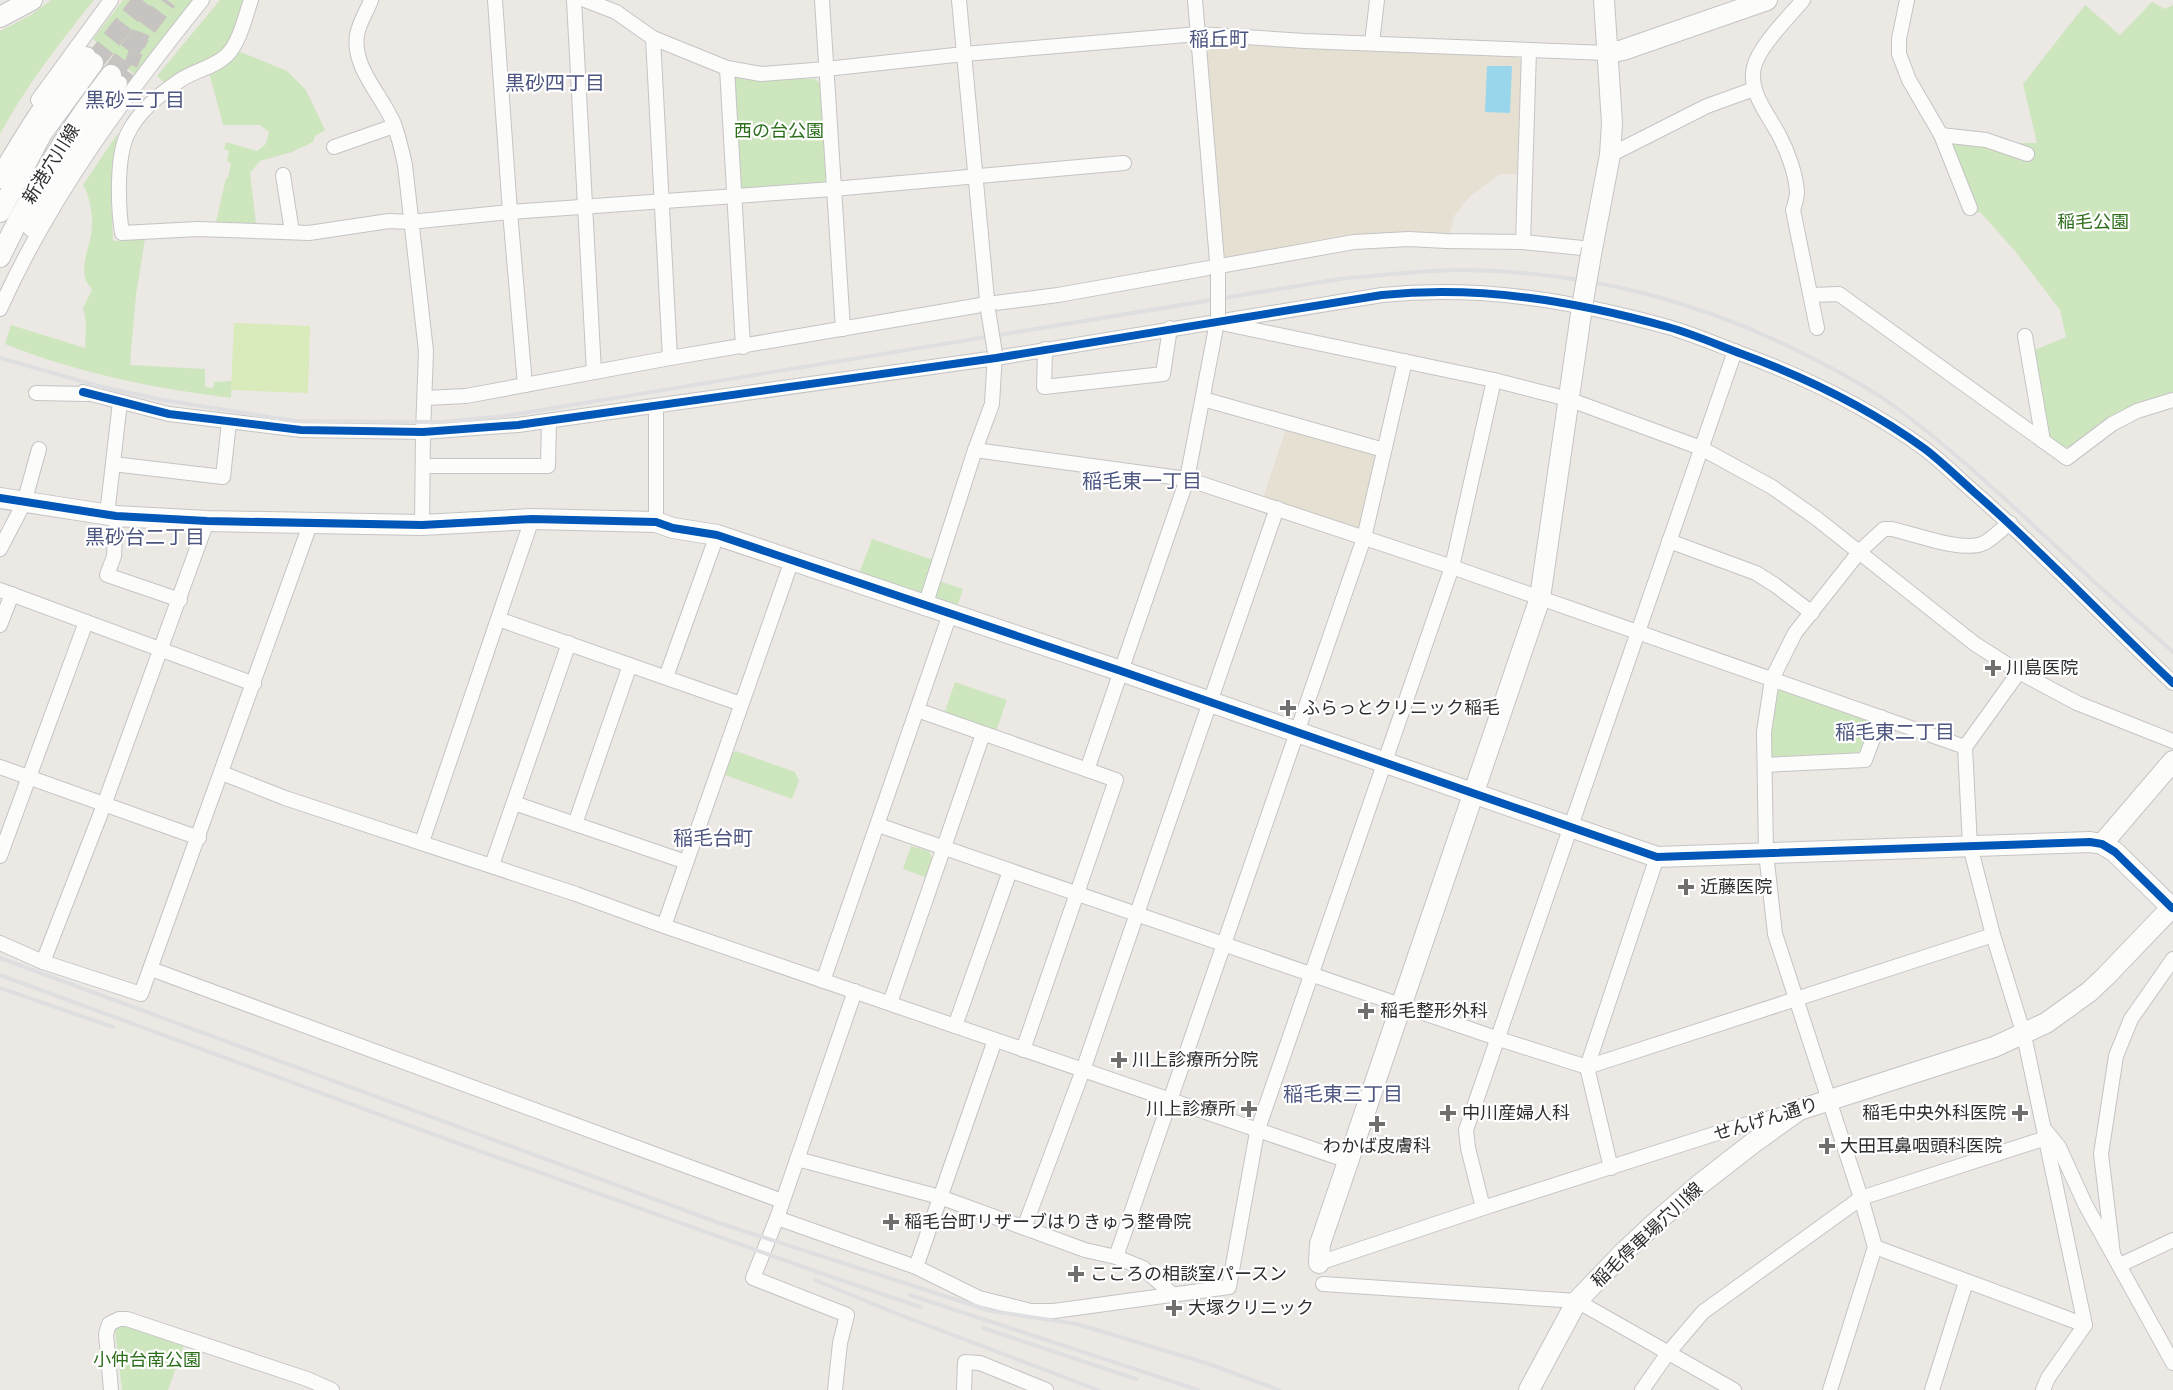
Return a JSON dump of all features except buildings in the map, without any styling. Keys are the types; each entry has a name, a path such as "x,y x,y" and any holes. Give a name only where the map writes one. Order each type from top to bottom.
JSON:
{"street":[{"path":"0,16 32,0"},
{"path":"0,160 40,98 111,0"},
{"path":"0,309 39,230 78,166 138,82 202,0"},
{"path":"251,0 238,36 228,54 218,62 181,79 156,99 139,115 127,135 120,165 119,212 122,233 198,229 309,233 389,220 410,222 510,212 733,197 1124,163"},
{"path":"371,0 357,33 356,46 361,68 394,126 405,165 426,351 422,525"},
{"path":"495,0 525,386"},
{"path":"574,0 594,372"},
{"path":"585,0 616,12 653,38 727,68 761,74 1198,34 1607,52 1623,50 1767,0"},
{"path":"822,0 843,329"},
{"path":"925,606 975,450 992,405 995,355 987,307 959,0"},
{"path":"1087,770 1187,479 1218,320 1218,270 1195,0"},
{"path":"1372,43 1377,0"},
{"path":"1319,1263 1320,1244 1540,598 1582,307 1610,155 1612,123 1604,0"},
{"path":"1803,0 1768,41 1754,66 1755,89 1767,116 1779,135 1791,168 1797,193 1793,210 1817,328"},
{"path":"1907,0 1899,39 1899,54 1910,80 1941,135 1970,208"},
{"path":"653,38 670,358"},
{"path":"1522,242 1529,50"},
{"name":"新港穴川線","path":"0,178 69,73 90,60 42,133 0,212"},
{"path":"727,68 743,347"},
{"path":"0,296 23,242 47,195 116,79"},
{"name":"新港穴川線","path":"0,257 48,165 73,127 116,79"},
{"path":"1610,155 1707,106 1755,89"},
{"path":"334,147 394,126"},
{"path":"1941,135 1986,140 2027,154"},
{"path":"283,175 292,232"},
{"path":"425,398 466,396 843,329 1218,270 1354,242 1409,239 1446,242 1522,242 1592,249"},
{"path":"36,393 85,393 169,414 301,430 423,432 518,426 1045,349 1382,295 1423,291 1469,291 1561,301 1670,327 1826,389 1874,415 1926,450 2010,523 2173,683"},
{"path":"1812,295 1839,294 2067,459 2112,424 2137,411 2173,400"},
{"path":"1218,320 1494,380 1568,399 1701,448 1772,487 1860,551 1976,644 2019,672 2077,703 2173,741"},
{"path":"1045,349 1044,387 1163,374 1170,328"},
{"path":"2025,336 2043,441"},
{"path":"1483,1208 1468,1149 1466,1130 1735,351"},
{"path":"1116,1257 1364,538 1405,361"},
{"path":"777,1218 916,1268 979,1298 1031,1311 1054,1311 1230,1287 1257,1132 1452,567 1494,380"},
{"path":"1203,399 1384,450"},
{"path":"120,402 113,464 111,515 114,556 107,575 180,600"},
{"path":"656,406 656,522"},
{"path":"423,466 548,466 549,421"},
{"path":"113,464 223,477 229,422"},
{"path":"0,549 24,503 39,449"},
{"path":"975,450 1187,479 1452,567 1965,747"},
{"path":"0,498 111,515 207,521 422,525 532,519 656,522 673,528 717,535 792,560 1657,857 1970,846 2102,844 2115,852 2172,907"},
{"path":"1024,1228 1083,1070 1277,508"},
{"path":"422,842 532,519"},
{"path":"44,963 180,600 207,521"},
{"path":"0,943 44,963 141,994 311,522"},
{"path":"1830,1390 1875,1247 1775,934 1766,853 1764,732 1772,679 1795,633 1860,551 1884,530 1892,529 1959,547 1971,547 1983,543 2010,523"},
{"path":"666,677 717,535"},
{"path":"1669,541 1756,573 1776,585 1812,613"},
{"path":"664,926 792,560"},
{"path":"0,625 6,592 254,684"},
{"path":"823,981 950,615"},
{"path":"498,619 741,704"},
{"path":"0,856 86,622"},
{"path":"492,866 569,643"},
{"path":"574,824 630,665"},
{"path":"2019,672 1965,747 1970,846 1993,935 2024,1035 2085,1325 2048,1378 2043,1390"},
{"path":"917,710 1116,780 1023,1050"},
{"path":"1765,765 1865,760 1881,717"},
{"path":"890,1004 983,734"},
{"path":"2102,844 2173,760"},
{"path":"0,767 199,838"},
{"path":"222,772 285,798 422,842 1257,1132 1348,1161"},
{"path":"514,803 686,862"},
{"path":"878,825 1498,1039 1587,1067 1993,935"},
{"path":"1611,1168 1587,1067 1657,857"},
{"path":"956,1026 1010,871"},
{"name":"せんげん通り","path":"1319,1263 1730,1129 1829,1101 2024,1035 2046,1023 2089,992 2172,907"},
{"path":"2116,1259 2101,1154 2116,1056 2131,1019 2173,959"},
{"path":"151,969 782,1201"},
{"path":"835,1390 840,1343 847,1315 753,1278 777,1218 855,991"},
{"path":"916,1268 994,1040"},
{"name":"稲毛停車場穴川線","path":"1529,1390 1577,1301 1624,1252 1699,1185 1799,1110"},
{"path":"2046,1134 2059,1147 2085,1204 2173,1363"},
{"path":"1642,1390 1668,1353 1703,1312 1861,1198 2046,1134"},
{"path":"797,1159 940,1197 1085,1250 1116,1257 1143,1268 1172,1294"},
{"path":"2116,1259 2173,1240"},
{"path":"1875,1247 2085,1325"},
{"path":"1932,1390 1966,1282"},
{"path":"1323,1284 1577,1301 1734,1390"},
{"path":"111,1390 106,1334 109,1324 119,1318 296,1375 332,1390"},
{"path":"964,1390 965,1362 980,1363 1046,1390"}],"shaded area":[{"path":"1211,44 1517,57 1523,62 1517,174 1501,174 1470,196 1454,216 1449,237 1229,260 1222,254 1205,49"},
{"path":"1287,426 1370,449 1376,456 1361,524 1354,530 1263,498"}],"green space":[{"path":"51,0 94,0 44,65 0,134 0,31 31,15"},
{"path":"123,0 196,0 135,75 93,39"},
{"path":"220,0 246,0 227,49 166,84 157,76"},
{"name":"稲毛公園","path":"2152,2 2165,9 2173,5 2173,398 2077,447 2061,447 2047,436 2030,352 2066,337 2060,310 2015,251 1980,212 1976,213 1949,140 1971,143 2037,143 2023,84 2085,5 2120,35"},
{"path":"241,52 287,71 306,90 325,130 315,136 313,142 292,152 260,161 250,173 256,224 216,222 231,163 227,161 229,151 224,149 226,142 257,151 266,144 269,132 260,125 223,125 209,72 224,68 234,54"},
{"name":"西の台公園","path":"738,75 773,79 815,79 821,84 827,178 822,184 746,191 738,185 731,80"},
{"path":"118,133 111,194 113,241 145,239 136,295 130,365 205,369 205,387 213,388 214,382 232,381 231,398 116,378 60,363 5,344 11,325 85,348 86,323 83,308 92,290 86,280 84,269 92,220 88,197 83,185"},
{"path":"234,323 310,326 308,393 231,390"},
{"path":"872,539 933,560 921,594 859,574"},
{"path":"939,581 963,589 956,610 933,598"},
{"path":"955,682 1007,700 996,731 944,714"},
{"path":"1780,686 1872,721 1863,753 1774,761 1769,756 1774,693"},
{"path":"736,751 795,772 799,781 792,799 722,774 729,754"},
{"path":"911,846 929,851 934,862 928,878 903,869"},
{"name":"小仲台南公園","path":"124,1322 185,1342 168,1390 122,1390 115,1329"}],"water":[{"path":"1487,66 1512,66 1510,113 1485,112"}],"tunnel":[{"path":"93,63 143,0"},
{"path":"111,75 167,0"},
{"path":"120,83 129,70 143,33"}],"railway":[{"path":"0,358 102,387 163,400 295,421 441,422 505,416 1346,278 1465,270 1555,276 1642,293 1726,319 1808,356 1863,386 1894,406 1969,467 2173,652"},
{"path":"0,958 722,1224 991,1311 1077,1324 1206,1363 1279,1390"},
{"path":"0,975 446,1139 920,1307"},
{"path":"0,988 113,1027"},
{"path":"815,1280 1098,1390"},
{"path":"910,1295 1198,1390"},
{"path":"983,1328 1136,1379"}],"cycle path":[{"path":"83,392 169,414 301,430 423,432 518,425 996,358 1382,295 1455,292 1562,303 1633,318 1687,333 1790,373 1882,420 1931,454 2000,515 2173,683"},
{"path":"0,498 116,516 207,521 422,525 532,519 656,522 673,528 717,535 1121,671 1657,857 2090,842 2102,844 2115,852 2172,908"}],"place":[{"name":"川島医院","path":"1993,668"},
{"name":"ふらっとクリニック稲毛","path":"1288,708"},
{"name":"近藤医院","path":"1686,887"},
{"name":"稲毛整形外科","path":"1366,1011"},
{"name":"川上診療所分院","path":"1119,1060"},
{"name":"川上診療所","path":"1249,1109"},
{"name":"中川産婦人科","path":"1448,1113"},
{"name":"稲毛中央外科医院","path":"2020,1113"},
{"name":"わかば皮膚科","path":"1377,1124"},
{"name":"大田耳鼻咽頭科医院","path":"1827,1146"},
{"name":"稲毛台町リザーブはりきゅう整骨院","path":"891,1222"},
{"name":"こころの相談室パースン","path":"1076,1274"},
{"name":"大塚クリニック","path":"1174,1308"}],"district":[{"name":"稲丘町","path":"1219,39"},
{"name":"黒砂四丁目","path":"555,83"},
{"name":"黒砂三丁目","path":"135,100"},
{"name":"稲毛東一丁目","path":"1142,481"},
{"name":"黒砂台二丁目","path":"145,537"},
{"name":"稲毛東二丁目","path":"1895,732"},
{"name":"稲毛台町","path":"713,838"},
{"name":"稲毛東三丁目","path":"1343,1094"}]}
